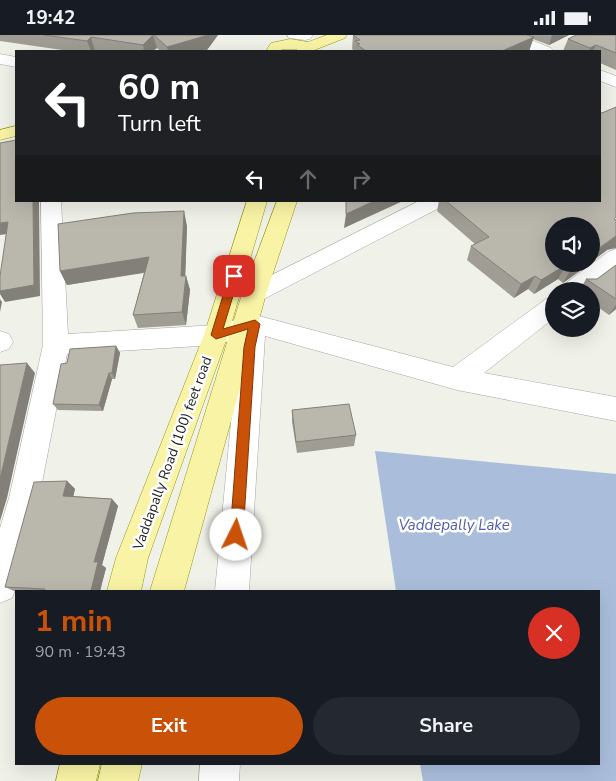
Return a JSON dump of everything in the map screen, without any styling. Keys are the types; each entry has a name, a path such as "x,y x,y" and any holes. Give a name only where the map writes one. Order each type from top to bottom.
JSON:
{"main road":[{"path":"273,50 276,46 340,35"},
{"path":"0,118 15,115"},
{"path":"0,135 15,131"},
{"name":"Vaddapally Road (100) feet road","path":"124,590 132,558 216,335 258,202"},
{"path":"167,590 249,326 254,294 287,202"},
{"path":"76,781 80,765"},
{"path":"118,781 122,765"}],"street":[{"path":"506,35 553,50"},
{"path":"0,59 15,62"},
{"path":"601,75 616,82"},
{"path":"0,586 12,499 56,345 51,202"},
{"path":"254,294 434,202"},
{"path":"583,282 616,257"},
{"path":"458,379 545,312"},
{"path":"56,345 216,335 249,326 458,379 616,409"},
{"path":"232,590 250,347 249,326"},
{"path":"219,781 220,765"}],"water":[{"name":"Vaddepally Lake","path":"375,451 616,474 616,781 423,781 420,765 600,765 600,590 396,590"}],"building":[{"path":"44,35 153,35 143,45 91,37 87,41"},
{"path":"154,35 206,35 167,47"},
{"path":"353,35 527,35 534,37 504,50 364,50 357,45 360,44 355,41 360,40"},
{"path":"576,35 616,35 616,53 596,45 590,48 568,39"},
{"path":"616,107 616,217 614,219 616,220 616,236 600,248 600,217 545,217 545,272 554,272 541,280 535,276 521,284 471,246 489,237 447,202 601,202 601,112"},
{"path":"15,140 15,202 33,202 34,285 0,291 0,276 8,222 0,223 0,143"},
{"path":"346,202 372,202 346,214"},
{"path":"184,211 181,276 186,276 182,312 133,315 149,257 60,271 58,224 133,213"},
{"path":"616,265 616,299 600,288 600,282 590,282 586,279 597,279"},
{"path":"116,346 112,373 109,373 99,405 53,404 61,364 67,363 70,349"},
{"path":"27,363 0,479 0,365"},
{"path":"349,404 356,435 296,442 292,410"},
{"path":"67,481 63,496 112,499 94,562 98,562 91,590 44,590 5,587 34,482"}],"route":[{"path":"234,276 216,335 255,324 250,347 236,535"}]}
